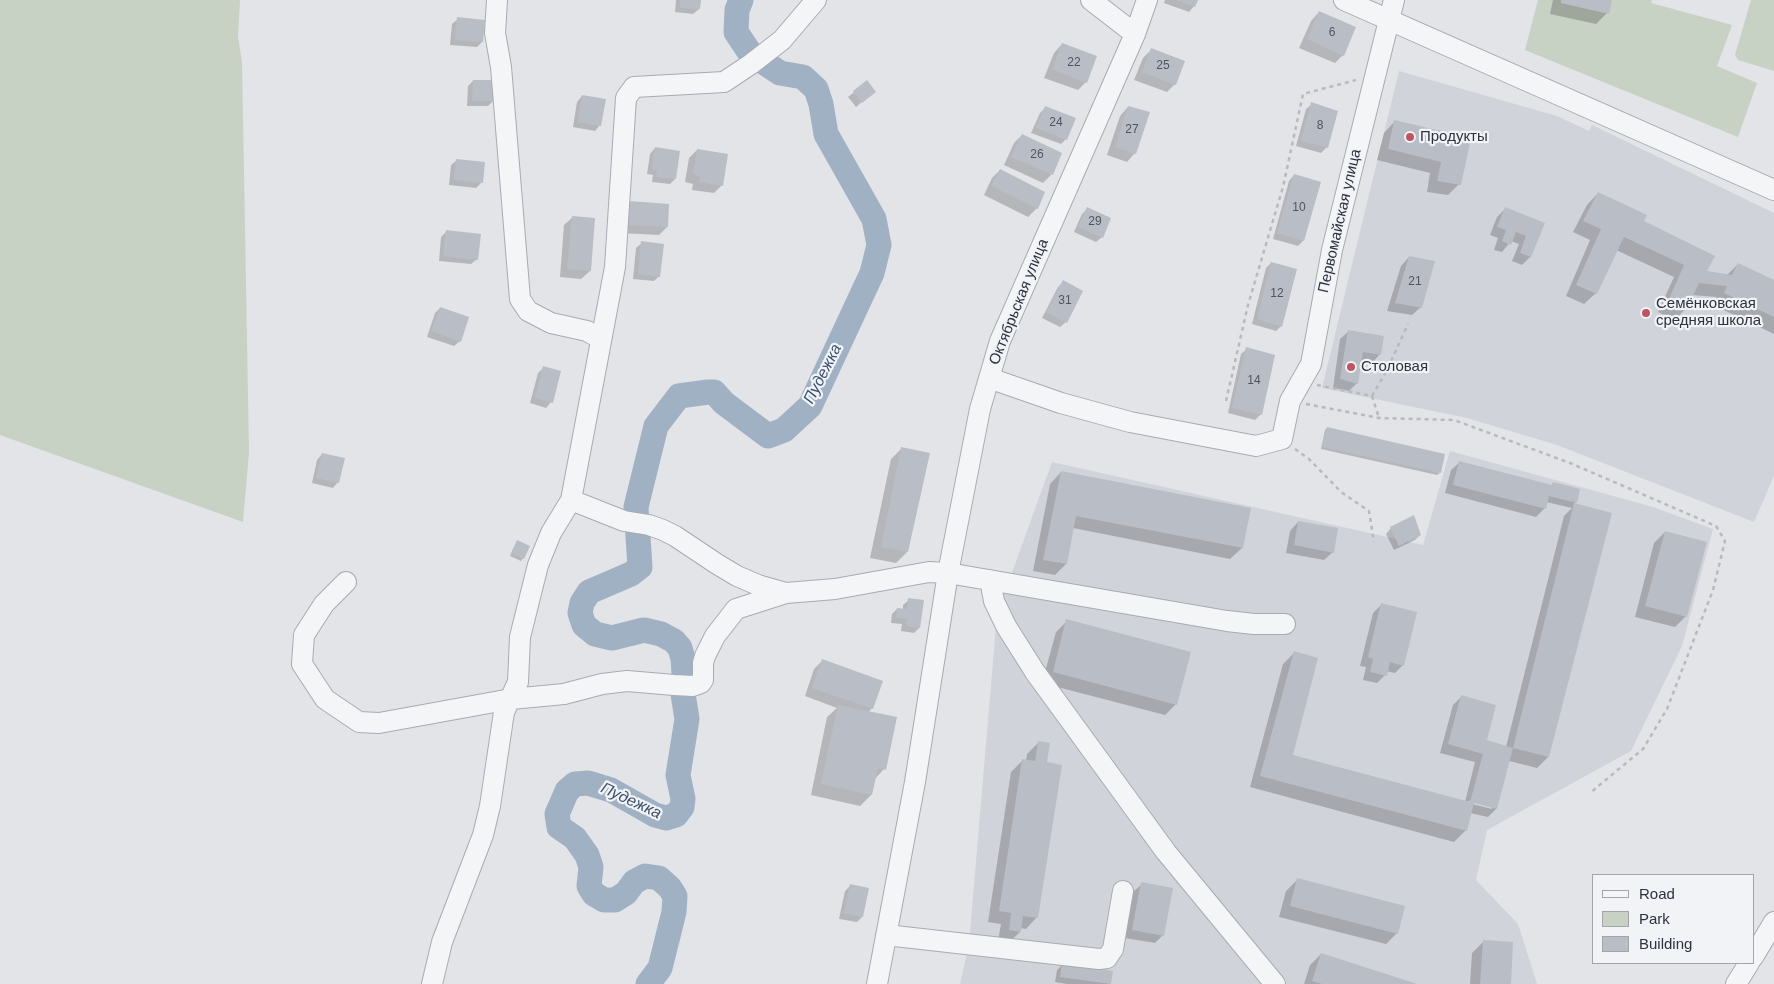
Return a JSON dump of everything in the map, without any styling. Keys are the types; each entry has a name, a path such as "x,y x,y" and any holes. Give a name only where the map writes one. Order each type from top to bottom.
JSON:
{"street":[{"path":"497,0 494,33 501,67 520,299 528,311 551,323 586,331 601,339"},
{"path":"432,984 442,942 482,835 490,806 504,712 518,682 520,637 538,565 551,534 571,500 614,267 626,98 634,87 724,82 782,40 816,0"},
{"path":"1091,0 1136,34"},
{"name":"Октябрьская улица","path":"877,984 915,782 948,573 970,454 988,378 1015,303 1136,34 1147,0"},
{"path":"1344,0 1774,190"},
{"name":"Первомайская улица","path":"1282,439 1290,401 1311,364 1332,250 1394,0"},
{"path":"988,378 1061,403 1130,422 1256,446 1282,439"},
{"path":"571,500 624,521 650,524 675,536 737,576 786,594"},
{"path":"346,582 324,604 304,635 302,664 326,699 359,722 379,724 511,698 564,694 602,684 627,681 683,686 701,683 703,680 705,656 715,636 736,609 786,594 835,589 929,572 948,573 1227,621 1254,624 1285,624"},
{"path":"990,580 994,601 1006,626 1035,672 1166,852 1275,984"},
{"path":"886,935 1100,959 1107,958 1113,949 1123,891"},
{"path":"1754,955 1774,922"},
{"path":"1736,984 1748,964"}],"path":[{"path":"1226,401 1248,305 1283,187 1303,94 1375,76"},
{"path":"1379,418 1372,396 1387,370 1408,324"},
{"path":"1301,382 1372,396"},
{"path":"1290,401 1379,418 1454,420 1570,463 1716,526 1725,541 1713,590 1667,709 1643,749 1590,793"},
{"path":"1282,439 1309,460 1341,492 1369,512 1374,542"}],"shaded area":[{"path":"1399,71 1557,116 1589,131 1592,125 1774,213 1774,476 1754,522 1557,445 1467,418 1322,388"},
{"path":"1450,451 1653,507 1713,529 1682,646 1631,751 1487,830 1476,880 1518,924 1537,984 960,984 969,944 997,614 1052,462 1423,545"}],"green space":[{"path":"0,0 240,0 238,37 242,62 249,452 243,522 0,435"},
{"path":"1538,0 1652,0 1651,3 1732,25 1717,66 1757,83 1738,137 1525,50"},
{"path":"1751,0 1774,0 1774,71 1738,60 1735,55"}],"building":[{"path":"680,0 701,0 700,9 680,8"},
{"path":"1176,0 1198,0 1195,7"},
{"path":"1561,0 1612,0 1609,14 1561,3"},
{"path":"1319,11 1356,27 1344,56 1307,39"},
{"path":"457,17 485,20 483,42 455,40"},
{"path":"1062,43 1097,56 1087,83 1052,69"},
{"path":"1151,48 1185,61 1176,85 1142,72"},
{"path":"473,80 495,80 494,101 472,101"},
{"path":"867,80 876,92 862,103 853,91"},
{"path":"582,95 606,99 601,126 578,122"},
{"path":"1311,102 1338,111 1328,148 1301,141"},
{"path":"1045,106 1076,118 1067,140 1036,128"},
{"path":"1128,106 1150,112 1136,154 1115,147"},
{"path":"1394,120 1471,138 1461,185 1437,181 1441,162 1388,149"},
{"path":"1022,134 1062,153 1053,175 1011,157"},
{"path":"655,147 680,151 676,179 656,177 657,170 652,169"},
{"path":"697,149 728,154 723,186 699,182 700,176 693,174"},
{"path":"456,159 485,162 483,183 454,180"},
{"path":"1000,169 1045,192 1038,209 991,186"},
{"path":"1294,174 1321,182 1304,241 1277,233"},
{"path":"1598,192 1647,215 1644,221 1715,256 1707,271 1732,275 1738,263 1774,280 1774,317 1724,293 1727,286 1699,283 1687,309 1668,301 1684,265 1624,237 1597,294 1576,285 1601,229 1583,221"},
{"path":"629,201 669,204 668,227 627,225"},
{"path":"1087,207 1111,218 1103,238 1078,227"},
{"path":"1505,207 1545,223 1531,257 1520,253 1526,236 1516,232 1511,245 1502,241 1506,230 1497,227"},
{"path":"572,216 595,218 591,271 567,269"},
{"path":"446,230 481,234 478,260 443,256"},
{"path":"641,241 664,244 660,277 638,274"},
{"path":"1409,256 1435,261 1422,308 1395,303"},
{"path":"1271,262 1297,269 1282,327 1257,319"},
{"path":"1063,280 1083,291 1067,323 1046,312"},
{"path":"440,307 469,317 461,342 431,331"},
{"name":"Столовая","path":"1348,330 1384,336 1381,355 1363,352 1358,384 1340,379"},
{"path":"1246,347 1275,355 1262,415 1232,408"},
{"path":"543,366 561,371 553,403 535,398"},
{"path":"1327,427 1445,454 1441,473 1322,447"},
{"path":"901,447 930,453 908,552 881,547"},
{"path":"322,453 345,458 339,483 316,478"},
{"path":"1459,461 1552,485 1553,482 1580,489 1577,503 1549,496 1546,509 1453,485"},
{"path":"1061,471 1251,508 1243,548 1076,516 1067,564 1043,560"},
{"path":"1574,503 1612,513 1549,757 1513,748"},
{"path":"1414,515 1421,535 1399,546 1390,527"},
{"path":"1298,521 1338,528 1334,553 1294,545"},
{"path":"1665,531 1707,542 1687,617 1645,606"},
{"path":"517,540 530,546 524,559 511,553"},
{"path":"908,598 924,600 920,628 906,626 907,619 896,618 897,608 907,609"},
{"path":"1381,603 1417,612 1404,666 1390,662 1387,676 1370,672 1373,659 1368,657"},
{"path":"1066,619 1191,652 1177,705 1053,672"},
{"path":"1294,651 1318,658 1293,755 1470,802 1483,754 1448,744 1461,695 1496,705 1487,740 1513,748 1497,809 1474,803 1467,831 1260,776"},
{"path":"822,659 883,681 873,709 812,688"},
{"path":"838,705 897,717 886,770 878,768 872,795 821,784"},
{"path":"1038,741 1050,743 1047,762 1062,765 1038,918 1023,916 1021,932 1009,930 1011,913 999,911 1022,759 1035,761"},
{"path":"1297,878 1405,906 1398,934 1290,906"},
{"path":"1141,882 1173,888 1164,936 1132,930"},
{"path":"850,884 869,888 863,917 844,913"},
{"path":"1483,940 1513,942 1511,984 1480,984"},
{"path":"1321,953 1417,984 1322,984 1312,981"},
{"path":"1062,963 1113,971 1111,984 1060,977"}],"waterway":[{"name":"Пудежка","path":"684,673 680,648 674,641 661,634 644,630 612,638 595,634 584,625 580,613 582,603 589,592 631,574 640,567 636,507 656,426 679,396 714,392 724,403 768,436 784,430 810,406 872,273 879,245 874,219 826,134 821,104 816,89 803,77 780,73 750,53 736,32 737,10 741,0"},
{"name":"Пудежка","path":"648,984 660,968 674,912 675,896 670,888 659,878 645,876 634,882 626,893 615,900 604,900 594,894 589,886 591,867 587,855 575,838 559,827 557,814 567,791 575,784 588,783 611,790 655,815 666,818 676,815 682,807 683,799 678,775 687,719 683,694"}],"place":[{"name":"Продукты","path":"1410,137"},
{"name":"Семёнковская средняя школа","path":"1646,313"},
{"name":"Столовая","path":"1351,367"}]}
